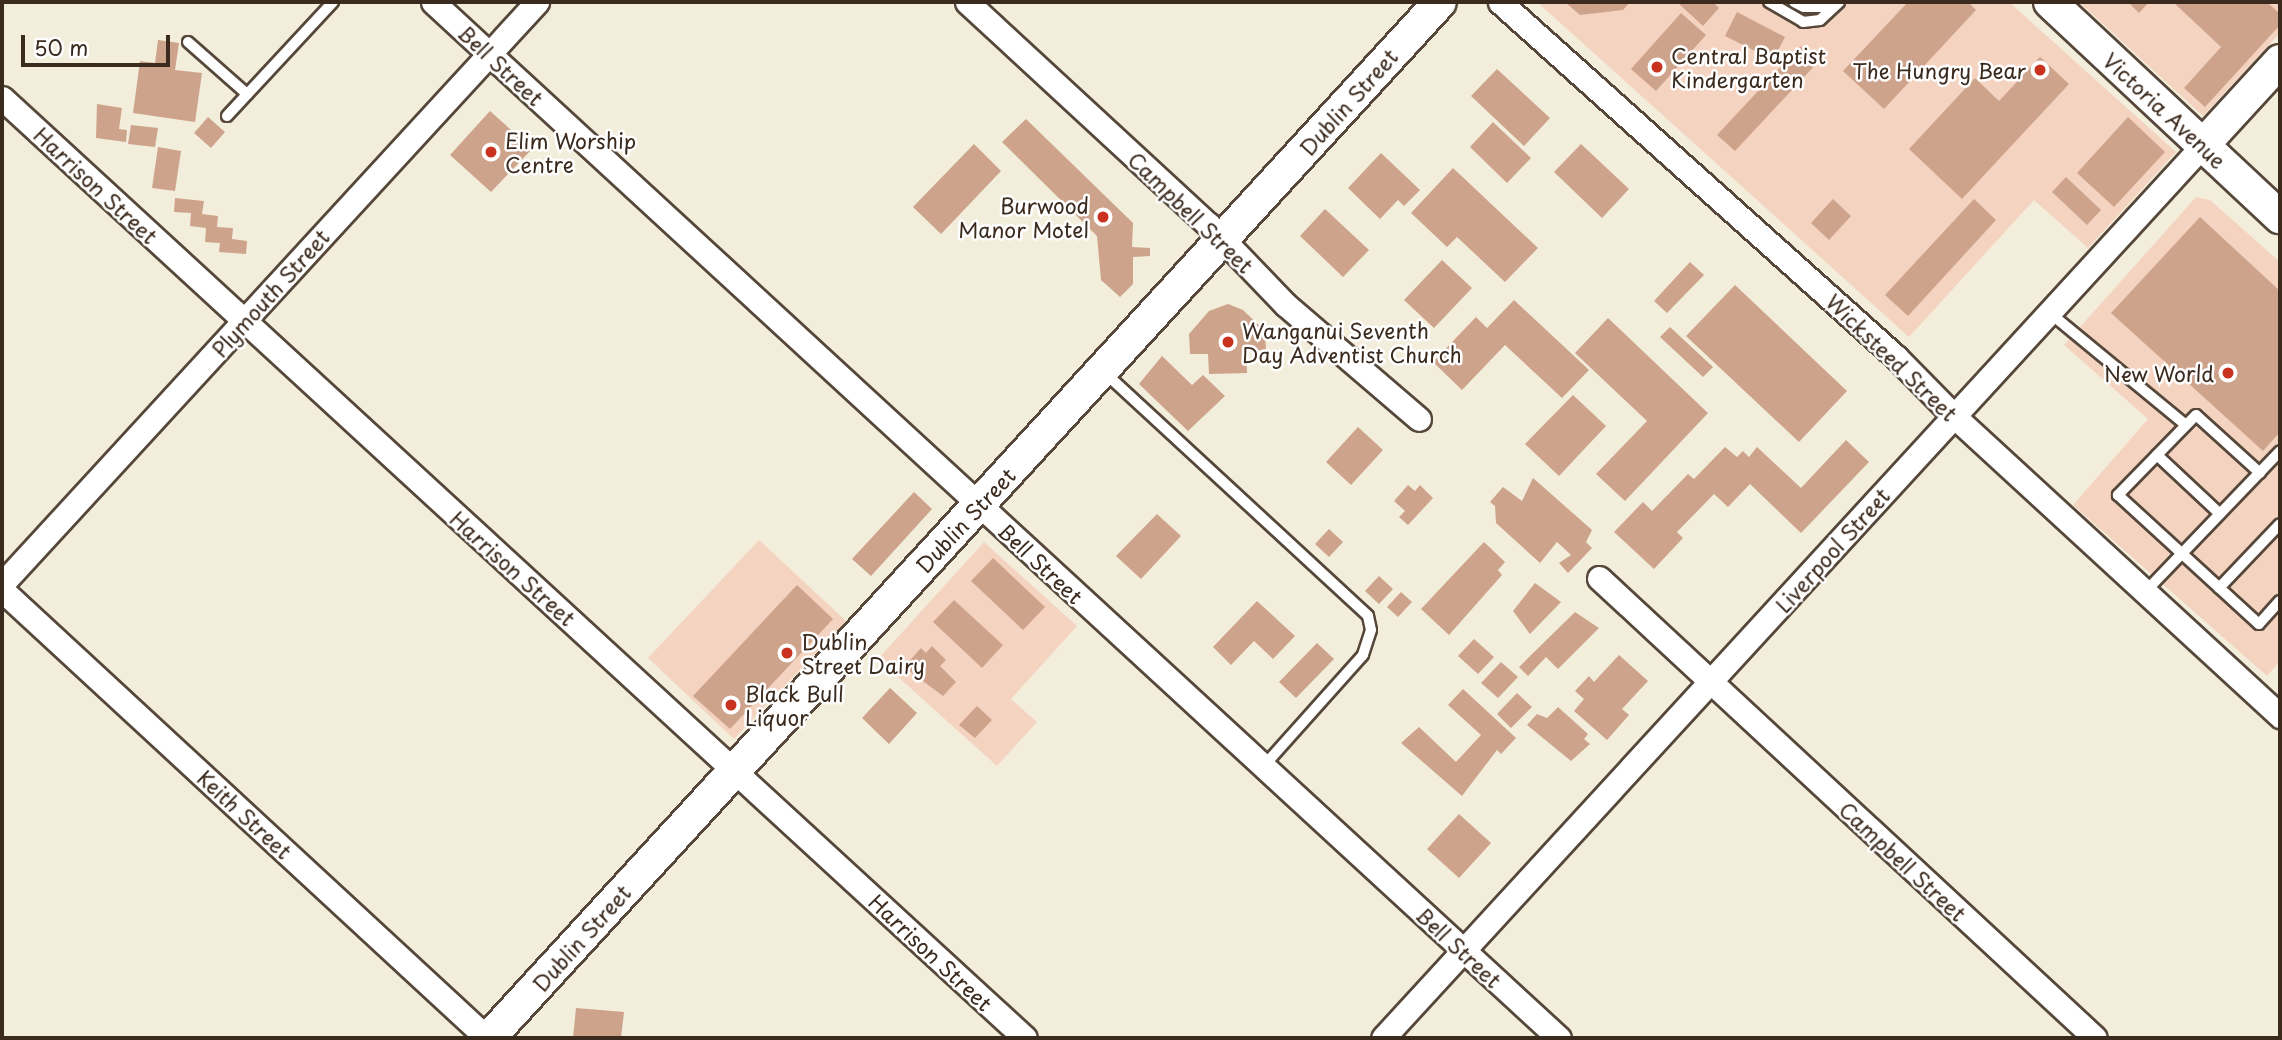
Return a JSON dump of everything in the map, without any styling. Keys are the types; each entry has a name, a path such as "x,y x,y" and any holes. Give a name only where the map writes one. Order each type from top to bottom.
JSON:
{"main road":[{"name":"Dublin Street","path":"488,1038 1440,2"},
{"name":"Victoria Avenue","path":"2050,2 2280,217"},
{"name":"Liverpool Street","path":"2203,145 2280,61"}],"street":[{"name":"Bell Street","path":"433,2 1559,1038"},
{"name":"Plymouth Street","path":"2,584 537,2"},
{"name":"Campbell Street","path":"967,2 1286,304 1419,419"},
{"name":"Wicksteed Street","path":"1500,2 1896,357 1955,417 2280,716"},
{"name":"Harrison Street","path":"4,104 1025,1038"},
{"name":"Liverpool Street","path":"1384,1038 2203,145"},
{"name":"Campbell Street","path":"1599,578 2095,1038"},
{"name":"Keith Street","path":"2,590 488,1038"}],"lane":[{"path":"227,116 333,2"},
{"path":"1769,2 1803,22 1820,20 1836,5"},
{"path":"1794,2 1804,7 1836,5"},
{"path":"188,42 247,94"},
{"path":"2050,313 2186,425"},
{"path":"1102,370 1368,616 1371,630 1363,655 1263,767"},
{"path":"2260,473 2196,415 2118,495 2259,624 2280,601"},
{"path":"2145,592 2280,451"},
{"path":"2157,455 2220,514"},
{"path":"2219,588 2280,524"}],"shaded area":[{"path":"1537,2 2009,2 2176,152 2088,248 2034,200 1909,337"},
{"path":"2079,2 2280,2 2280,33 2203,116"},
{"path":"2196,197 2210,200 2280,262 2280,661 2267,676 2073,505 2148,419 2064,345"},
{"path":"759,540 846,621 734,739 648,658"},
{"path":"984,542 1077,626 1011,699 1037,722 997,766 878,659"}],"building":[{"path":"1565,2 1630,2 1623,10 1580,15"},
{"path":"1677,2 1713,2 1719,8 1703,26"},
{"path":"1908,2 1968,2 1976,10 1884,109 1843,71"},
{"path":"2128,2 2149,2 2139,13"},
{"path":"2173,2 2267,2 2280,14 2280,25 2205,107 2184,88 2221,47"},
{"path":"1737,12 1785,37 1773,60 1725,36"},
{"path":"1681,13 1706,35 1656,91 1631,69"},
{"path":"158,40 179,43 175,70 202,73 195,122 133,113 140,61 155,63"},
{"path":"1800,46 1818,62 1735,151 1717,135"},
{"path":"2040,57 2069,84 1962,199 1909,149 1975,78 1999,101"},
{"path":"1497,69 1550,118 1524,146 1471,96"},
{"path":"97,104 122,108 119,129 127,130 126,142 96,138"},
{"name":"Elim Worship Centre","path":"490,111 532,149 491,192 450,155"},
{"path":"208,117 225,132 211,148 194,133"},
{"path":"2128,117 2165,152 2114,207 2077,173"},
{"path":"1026,119 1133,223 1132,247 1150,248 1150,256 1133,257 1133,284 1120,297 1101,280 1097,236 1002,142"},
{"path":"1493,122 1531,158 1507,183 1470,147"},
{"path":"131,125 158,128 155,147 128,144"},
{"path":"974,144 1001,171 941,234 913,207"},
{"path":"1581,144 1629,189 1602,218 1554,172"},
{"path":"158,147 181,151 175,191 152,188"},
{"path":"1381,153 1420,190 1404,206 1398,200 1380,219 1348,188"},
{"path":"1453,168 1538,248 1505,282 1457,237 1447,247 1411,213"},
{"path":"2066,177 2101,210 2087,225 2052,192"},
{"path":"175,198 204,201 202,214 218,216 217,227 233,228 232,239 247,241 246,254 219,252 220,243 205,242 206,228 190,226 191,213 174,212"},
{"path":"1833,199 1851,216 1829,240 1811,223"},
{"path":"1974,199 1996,220 1908,316 1885,295"},
{"path":"1325,209 1369,250 1343,277 1300,236"},
{"name":"New World","path":"2200,217 2280,291 2280,432 2263,451 2111,313"},
{"path":"1442,260 1472,288 1434,328 1404,300"},
{"path":"1690,262 1704,275 1667,313 1654,301"},
{"path":"1735,285 1847,391 1799,442 1686,336"},
{"path":"1514,300 1589,370 1562,398 1505,345 1462,390 1433,362 1476,317 1487,328"},
{"name":"Wanganui Seventh Day Adventist Church","path":"1228,304 1243,310 1265,331 1266,350 1246,351 1247,373 1209,374 1208,354 1190,354 1189,334 1209,311"},
{"path":"1608,318 1708,413 1625,501 1596,474 1647,421 1575,353"},
{"path":"1670,327 1713,367 1703,377 1660,337"},
{"path":"1162,356 1192,385 1203,375 1225,396 1188,431 1139,384"},
{"path":"1573,395 1606,426 1559,476 1525,444"},
{"path":"1358,427 1383,450 1351,485 1326,462"},
{"path":"1846,440 1869,462 1801,533 1750,484 1728,507 1714,494 1677,532 1683,538 1654,569 1614,532 1643,502 1652,511 1688,474 1694,479 1725,447 1737,457 1743,451 1749,457 1757,447 1801,488"},
{"path":"1533,478 1592,530 1586,542 1592,548 1568,573 1559,563 1571,555 1557,542 1540,563 1496,523 1495,506 1490,502 1503,487 1522,501"},
{"path":"1408,485 1415,491 1420,485 1433,498 1408,525 1399,517 1405,511 1394,501"},
{"path":"914,492 932,509 871,576 852,559"},
{"path":"1157,514 1181,536 1141,579 1116,556"},
{"path":"1329,529 1343,542 1329,557 1315,544"},
{"path":"1484,542 1505,562 1498,570 1502,575 1449,635 1421,609"},
{"path":"993,558 1045,607 1023,630 971,581"},
{"path":"1379,576 1393,589 1379,604 1365,591"},
{"path":"1535,583 1561,602 1530,634 1513,611"},
{"path":"797,585 833,619 730,729 693,696"},
{"path":"1401,592 1412,602 1398,617 1387,607"},
{"path":"954,600 1003,645 982,668 933,622"},
{"path":"1257,601 1295,636 1273,659 1254,641 1231,665 1213,647"},
{"path":"1575,612 1599,628 1558,669 1546,657 1528,676 1519,667"},
{"path":"1474,639 1494,657 1478,674 1458,656"},
{"path":"1317,643 1334,659 1296,698 1279,682"},
{"path":"932,646 946,660 940,666 956,682 943,696 904,667 921,648 926,653"},
{"path":"1619,655 1648,681 1622,709 1629,715 1607,740 1574,711 1584,699 1575,691 1589,676 1594,682"},
{"path":"1501,662 1518,677 1498,698 1481,683"},
{"path":"890,688 917,713 889,744 862,718"},
{"path":"1463,689 1516,738 1501,754 1497,750 1462,796 1401,743 1419,727 1456,762 1481,735 1448,705"},
{"path":"1517,693 1532,707 1511,728 1497,714"},
{"path":"977,706 992,720 975,738 959,725"},
{"path":"1558,707 1588,734 1584,739 1590,744 1571,761 1527,725 1537,714 1547,718"},
{"path":"1459,814 1491,843 1459,878 1427,849"},
{"path":"576,1008 624,1012 621,1038 573,1038"}],"place":[{"name":"Central Baptist Kindergarten","path":"1657,67"},
{"name":"The Hungry Bear","path":"2040,70"},
{"name":"Elim Worship Centre","path":"491,152"},
{"name":"Burwood Manor Motel","path":"1103,217"},
{"name":"Wanganui Seventh Day Adventist Church","path":"1228,342"},
{"name":"New World","path":"2228,373"},
{"name":"Dublin Street Dairy","path":"787,653"},
{"name":"Black Bull Liquor","path":"731,705"}]}
